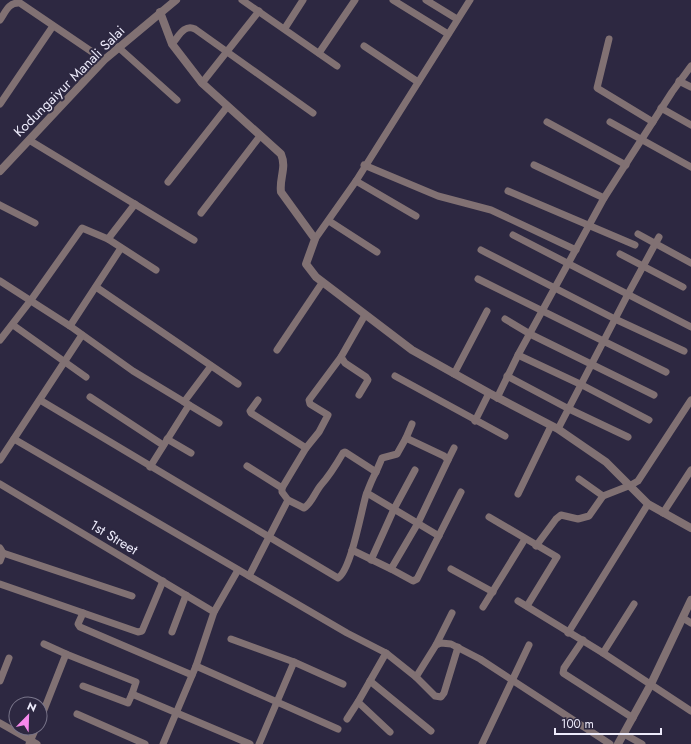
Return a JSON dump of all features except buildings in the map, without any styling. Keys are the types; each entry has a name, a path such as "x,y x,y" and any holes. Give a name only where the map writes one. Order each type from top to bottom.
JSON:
{"street":[{"name":"Kodungaiyur Manali Salai","path":"0,170 104,60 176,0"},
{"path":"242,0 285,28 337,66"},
{"path":"285,28 303,0"},
{"path":"320,53 354,0"},
{"path":"393,0 448,34"},
{"path":"426,0 458,19"},
{"path":"470,0 364,166 356,181 316,239 306,264 308,269 322,283 412,350 555,428 606,462 631,485 637,494 648,504 691,527"},
{"path":"0,20 9,6 14,3 20,3 104,60"},
{"path":"202,83 259,11"},
{"path":"160,12 172,44 202,83 281,154 285,166 280,185 281,192 316,239"},
{"path":"0,104 53,26"},
{"path":"172,44 185,29 191,27 313,113"},
{"path":"609,39 597,88 653,122"},
{"path":"364,46 418,82"},
{"path":"118,47 177,100"},
{"path":"475,421 507,376 604,198 626,166 679,81 691,66"},
{"path":"679,81 691,87"},
{"path":"168,182 227,107"},
{"path":"662,108 691,125"},
{"path":"547,122 626,166"},
{"path":"610,122 691,167"},
{"path":"201,213 260,136"},
{"path":"29,140 194,240"},
{"path":"534,165 604,198"},
{"path":"364,166 438,196 491,210 576,250"},
{"path":"356,181 416,216"},
{"path":"508,191 635,245"},
{"path":"108,239 135,204"},
{"path":"0,205 36,223"},
{"path":"328,221 377,252"},
{"path":"0,340 13,325 82,228 108,239 156,270"},
{"path":"638,234 658,240 691,263"},
{"path":"513,235 569,262 691,327"},
{"path":"518,494 555,428 569,409 593,365 603,342 628,294 658,240"},
{"path":"70,326 121,248"},
{"path":"481,250 615,319 684,351"},
{"path":"620,254 683,287"},
{"path":"478,279 666,372"},
{"path":"0,281 70,326 133,371 219,423"},
{"path":"277,350 322,283"},
{"path":"96,287 238,384"},
{"path":"454,374 487,311"},
{"path":"365,315 341,357 309,400 310,404 327,414 328,417 306,448 282,488 282,492 288,500 304,508 308,506 345,452 376,472"},
{"path":"505,319 530,334 654,395"},
{"path":"13,325 86,377"},
{"path":"0,460 82,336"},
{"path":"518,355 582,385 649,420"},
{"path":"341,357 345,363 366,377 368,380 359,395"},
{"path":"150,467 186,404 211,366"},
{"path":"395,376 505,436"},
{"path":"507,376 569,409 628,437"},
{"path":"90,397 165,442 191,453"},
{"path":"40,400 338,578 342,575 352,550 367,493 382,458 399,452 412,424"},
{"path":"258,400 250,411 251,413 306,448"},
{"path":"536,546 556,519 561,515 578,519 589,516 603,496 631,485 643,476 691,400"},
{"path":"406,438 444,456 448,460"},
{"path":"14,439 238,570 386,653 416,677 435,696 441,697 444,693 458,647"},
{"path":"391,569 418,522 454,448"},
{"path":"247,466 282,488"},
{"path":"371,560 394,509 415,470"},
{"path":"663,513 691,470"},
{"path":"579,478 603,496"},
{"name":"1st Street","path":"0,484 214,612"},
{"path":"352,550 413,581 417,579 461,492"},
{"path":"367,493 418,522 439,536"},
{"path":"249,576 288,500"},
{"path":"568,633 648,504"},
{"path":"490,517 536,546 557,557 527,606"},
{"path":"483,607 525,539"},
{"path":"0,562 2,550 132,596"},
{"path":"451,569 493,592"},
{"path":"163,744 196,666 214,612 238,570"},
{"path":"0,584 140,632 163,581"},
{"path":"172,632 186,595"},
{"path":"618,744 652,684 691,600"},
{"path":"518,601 568,633 604,653 691,711"},
{"path":"604,653 634,604"},
{"path":"83,613 78,624 80,627 192,675"},
{"path":"416,677 436,645 452,613"},
{"path":"683,618 691,623"},
{"path":"230,639 294,662 343,684"},
{"path":"583,640 564,668 563,673 633,718"},
{"path":"436,645 441,643 458,647 513,680 610,744"},
{"path":"44,644 136,682 128,703 83,686"},
{"path":"482,744 529,645"},
{"path":"347,719 386,653"},
{"path":"48,700 66,654"},
{"path":"0,681 9,658"},
{"path":"259,744 294,662"},
{"path":"196,666 276,703 338,729"},
{"path":"370,681 431,731"},
{"path":"132,694 176,714 250,744"},
{"path":"358,702 390,732"},
{"path":"77,714 145,744"},
{"path":"0,722 32,743"},
{"path":"624,734 642,744"}]}
